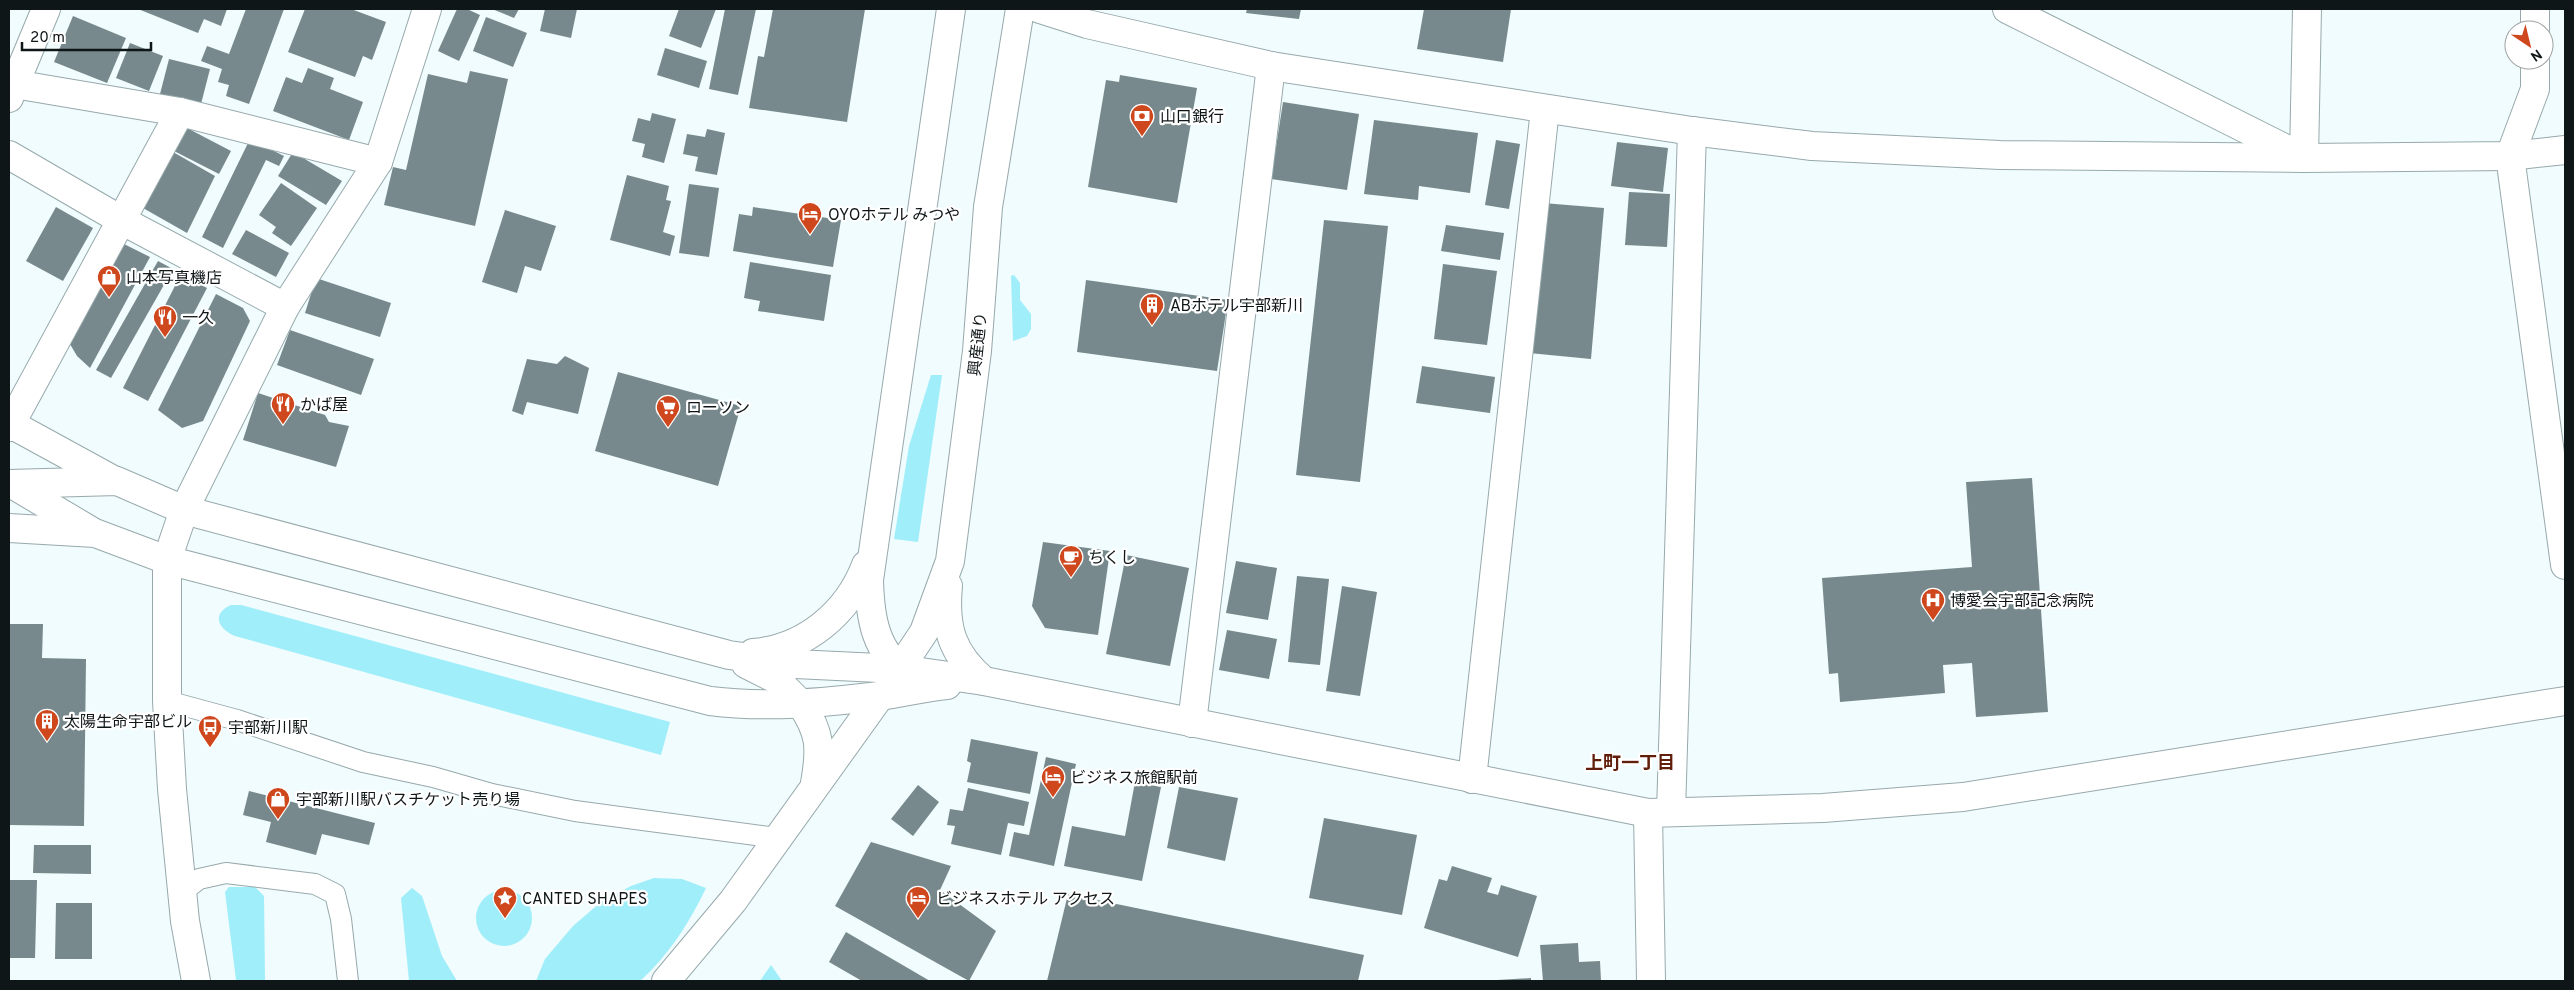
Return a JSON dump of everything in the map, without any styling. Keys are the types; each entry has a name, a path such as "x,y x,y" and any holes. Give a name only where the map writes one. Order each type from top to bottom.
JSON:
{"street":[{"path":"46,9 12,91 180,112 378,162"},
{"path":"196,981 182,892 172,789 168,701 167,560 184,510 285,307 378,162 427,9"},
{"path":"936,686 915,679 900,669 884,651 874,630 870,606 871,552 951,9"},
{"name":"興産通り","path":"666,981 733,901 900,669 924,632 950,561 977,351 988,208 1020,9"},
{"path":"1040,9 1087,24 1271,66 1692,131 1812,146 2000,155 2304,158 2510,156 2565,150"},
{"path":"2007,9 2304,158"},
{"path":"2304,158 2307,9"},
{"path":"1192,723 1271,66"},
{"path":"2535,70 2535,89 2510,156 2565,565"},
{"path":"1472,779 1545,109"},
{"path":"180,112 9,424 117,482 184,510 725,654 795,664 900,669 984,681 1472,779 1659,813 1823,808 1963,797 2565,702"},
{"path":"1652,981 1692,131"},
{"path":"9,155 121,220 285,307"},
{"path":"10,484 117,482"},
{"path":"10,484 95,533 167,560 710,701 749,706 801,704 880,696 936,686 984,681"},
{"path":"9,528 95,533"},
{"path":"725,654 767,652 794,643 819,628 842,609 858,586 871,552"},
{"path":"950,561 946,602 950,636 956,651 967,666 984,681"},
{"path":"725,654 764,671 788,689 801,704 818,733 820,748 814,788"}],"lane":[{"path":"168,701 237,720 363,762 432,777 492,794 575,811 777,838"},
{"path":"182,892 199,879 226,873 315,884 335,894 341,919 348,981"}],"shaded area":[{"path":"1014,275 1020,283 1020,300 1031,314 1031,329 1027,336 1013,341 1011,276"},
{"path":"931,375 942,375 918,542 894,539 909,446"},
{"path":"231,605 241,605 670,722 661,755 235,636 224,629 219,621 221,613"},
{"path":"654,878 682,879 706,888 678,938 660,961 640,981 536,981 545,959 573,926 601,902 631,886"},
{"path":"229,887 255,887 264,896 265,981 236,980 225,892"},
{"path":"412,888 422,896 442,956 457,981 409,981 401,898"},
{"path":"498,890 510,890 524,898 532,912 530,929 524,938 510,946 498,946 488,941 481,934 476,924 476,912 481,902 488,895"},
{"path":"771,965 782,981 760,981"}],"building":[{"path":"138,9 227,9 221,26 204,19 198,33"},
{"path":"246,9 284,9 249,104 226,96 229,85 218,82 222,69 201,61 207,46 229,54"},
{"path":"305,9 351,9 386,22 372,60 363,56 355,77 288,52"},
{"path":"457,9 467,9 480,15 459,61 438,51"},
{"path":"492,9 519,9 514,18"},
{"path":"545,9 577,9 571,38 540,31"},
{"path":"679,9 716,9 701,48 669,36"},
{"path":"725,9 756,9 738,95 709,89"},
{"path":"773,9 865,9 847,122 749,108 758,56 764,57"},
{"path":"1247,9 1301,9 1299,19 1246,13"},
{"path":"1424,9 1511,9 1503,62 1417,49"},
{"path":"73,16 126,38 107,83 54,62"},
{"path":"486,17 527,33 513,67 473,51"},
{"path":"130,43 163,56 149,91 116,78"},
{"path":"665,48 707,61 699,88 657,75"},
{"path":"169,59 210,69 201,104 160,94"},
{"path":"308,68 334,78 330,89 363,102 349,140 273,111 286,77 302,83"},
{"path":"470,71 508,79 475,226 384,205 393,167 406,170 428,74 467,83"},
{"name":"山口銀行","path":"1120,75 1197,88 1177,203 1088,187 1106,80 1119,82"},
{"path":"1283,102 1359,114 1347,190 1271,179"},
{"path":"652,113 676,119 664,163 642,157 645,144 632,141 638,118 650,121"},
{"path":"1374,120 1478,133 1470,193 1419,186 1418,200 1364,194"},
{"path":"187,128 231,151 219,174 174,151"},
{"path":"707,129 725,133 717,175 695,171 698,157 683,154 687,134 705,137"},
{"path":"250,139 284,156 279,166 266,160 223,248 202,237"},
{"path":"1496,140 1520,144 1509,209 1485,205"},
{"path":"1617,142 1668,148 1663,192 1611,186"},
{"path":"173,152 215,176 187,233 143,208"},
{"path":"293,152 342,181 326,205 278,176"},
{"path":"627,175 669,186 666,200 671,201 663,232 675,236 670,256 610,240"},
{"path":"281,183 317,208 291,246 272,233 276,227 259,215"},
{"path":"689,184 719,188 709,257 679,253"},
{"path":"1629,192 1670,194 1667,247 1625,245"},
{"path":"1543,203 1604,208 1591,359 1529,353"},
{"path":"56,207 93,228 63,281 26,261"},
{"path":"753,207 841,220 833,267 733,251 739,214 752,216"},
{"path":"505,210 556,226 541,271 525,266 517,293 482,282"},
{"path":"1324,220 1388,226 1360,482 1296,475"},
{"path":"1446,225 1504,233 1500,260 1441,251"},
{"path":"246,230 289,253 276,277 232,254"},
{"name":"山本写真機店","path":"122,243 150,257 90,368 77,356 67,339"},
{"path":"158,261 173,269 111,378 96,370"},
{"path":"750,262 831,275 824,321 758,311 760,301 744,298"},
{"path":"1443,264 1497,271 1487,345 1434,339"},
{"name":"一久","path":"181,274 207,288 148,401 123,388"},
{"path":"316,278 391,303 380,337 305,313"},
{"name":"ABホテル宇部新川","path":"1086,280 1228,300 1217,371 1077,352"},
{"path":"216,294 243,308 250,321 203,421 182,428 158,410"},
{"path":"290,330 374,359 361,395 277,365"},
{"path":"565,356 589,368 578,414 527,402 523,415 512,411 527,359 557,364"},
{"path":"1422,366 1495,377 1490,413 1416,403"},
{"name":"ローソン","path":"618,372 741,406 718,486 595,451"},
{"path":"258,393 325,415 329,422 349,426 336,467 243,440"},
{"name":"博愛会宇部記念病院","path":"2032,478 2048,712 1976,717 1972,663 1943,665 1945,693 1840,702 1838,673 1829,674 1822,578 1972,567 1966,482"},
{"name":"ちくし","path":"1043,542 1110,551 1098,635 1045,628 1032,606"},
{"path":"1126,555 1189,568 1170,666 1106,654"},
{"path":"1236,561 1277,568 1268,620 1226,613"},
{"path":"1297,576 1329,579 1320,665 1288,662"},
{"path":"1342,586 1377,592 1360,696 1326,691"},
{"name":"太陽生命宇部ビル","path":"9,624 43,624 42,658 86,659 84,826 9,825"},
{"path":"1227,630 1277,639 1269,679 1219,670"},
{"path":"971,739 1038,752 1030,794 967,782 971,763 967,761"},
{"name":"ビジネス旅館駅前","path":"1046,757 1076,764 1054,866 1009,856 1014,832 1029,835"},
{"path":"1135,782 1161,787 1142,881 1064,866 1072,826 1125,836"},
{"path":"918,785 939,802 913,836 891,819"},
{"path":"1179,787 1238,798 1225,861 1167,848"},
{"path":"968,788 1029,802 1024,826 1008,823 1001,855 951,844 955,826 947,825 950,809 963,811"},
{"path":"249,791 375,823 369,845 322,834 316,855 266,842 271,822 243,815"},
{"path":"1324,818 1417,835 1402,915 1309,898"},
{"name":"ビジネスホテル アクセス","path":"871,842 951,866 940,890 996,931 969,981 835,906"},
{"path":"34,845 91,845 91,874 33,873"},
{"path":"1452,866 1492,878 1487,892 1498,895 1501,885 1537,896 1518,957 1424,928 1439,879 1447,881"},
{"path":"9,880 37,880 35,958 9,958"},
{"path":"1068,894 1364,955 1358,981 1047,981"},
{"path":"56,903 92,903 92,959 55,959"},
{"path":"846,932 930,981 862,981 829,962"},
{"path":"1578,943 1579,962 1600,961 1601,981 1543,981 1540,945"},
{"path":"1531,978 1531,981 1497,981 1497,980"}],"place":[{"name":"山口銀行","path":"1142,137"},
{"name":"OYOホテル みつや","path":"810,235"},
{"name":"山本写真機店","path":"109,298"},
{"name":"ABホテル宇部新川","path":"1152,326"},
{"name":"一久","path":"165,338"},
{"name":"かば屋","path":"283,425"},
{"name":"ローソン","path":"668,428"},
{"name":"ちくし","path":"1071,578"},
{"name":"博愛会宇部記念病院","path":"1933,621"},
{"name":"太陽生命宇部ビル","path":"47,742"},
{"name":"宇部新川駅","path":"210,748"},
{"name":"ビジネス旅館駅前","path":"1053,798"},
{"name":"宇部新川駅バスチケット売り場","path":"278,820"},
{"name":"CANTED SHAPES","path":"505,919"},
{"name":"ビジネスホテル アクセス","path":"918,919"}],"district":[{"name":"上町一丁目","path":"1630,763"}]}
